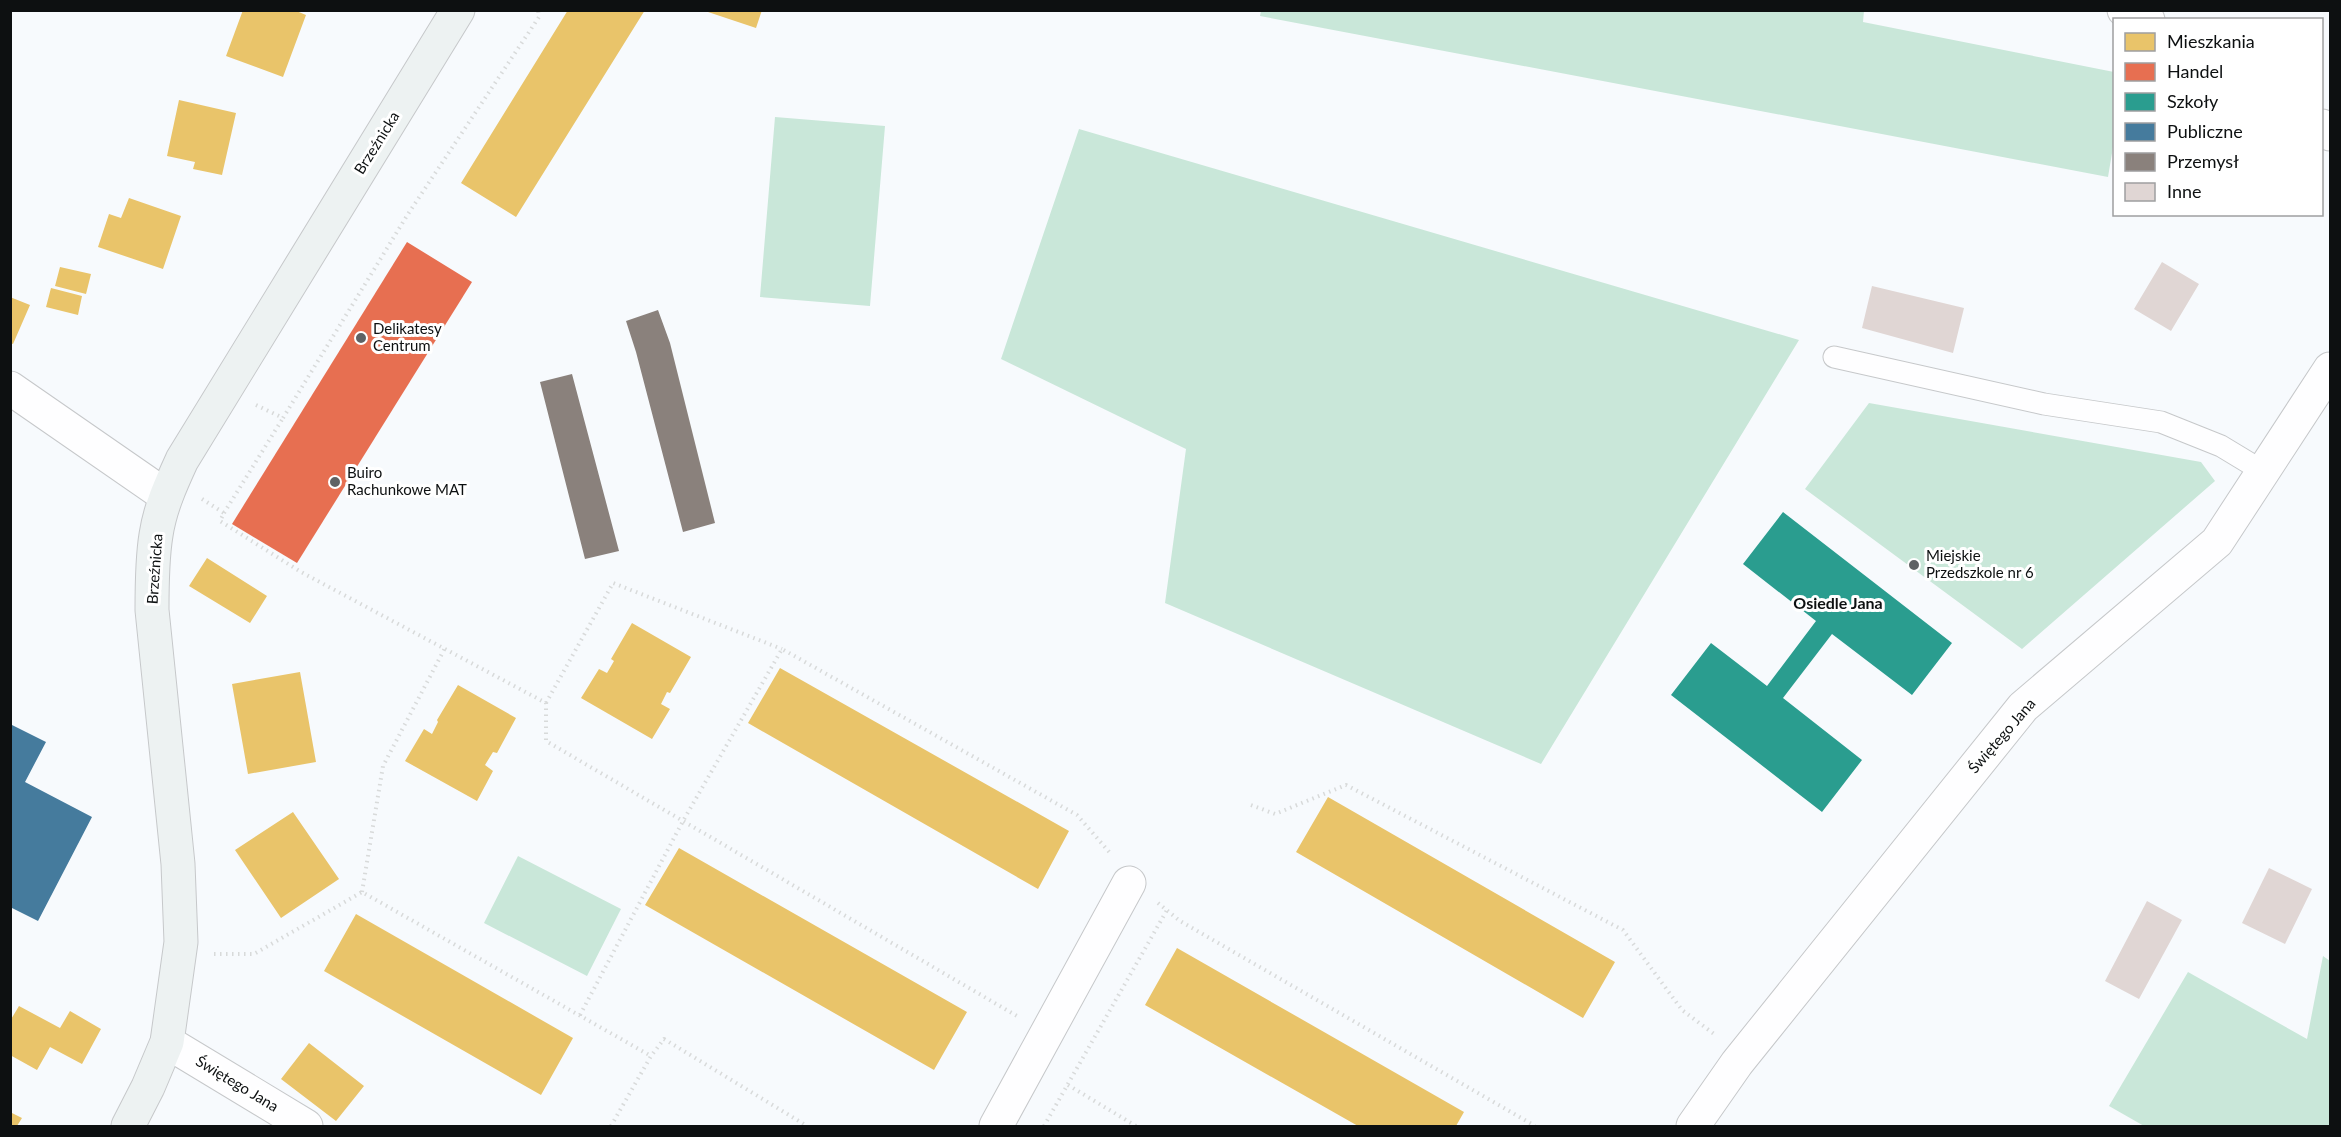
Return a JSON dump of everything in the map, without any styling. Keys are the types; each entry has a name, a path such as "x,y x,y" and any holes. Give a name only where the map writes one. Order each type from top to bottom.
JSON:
{"street":[{"name":"Brzeźnicka","path":"128,1126 167,1042 182,942 176,842 152,609 152,569 156,534 182,496 182,460 458,10"},
{"path":"2124,10 2143,18"},
{"name":"Świętego Jana","path":"1693,1126 1744,1055 2023,707 2217,542 2331,369"},
{"path":"10,388 182,496"},
{"path":"996,1126 1131,879"},
{"name":"Świętego Jana","path":"167,1042 306,1126"}],"lane":[{"path":"1834,357 2044,404 2161,422 2222,446 2264,471"}],"path":[{"path":"538,10 538,17 408,214 220,520 301,572 546,704"},
{"path":"246,401 283,418"},
{"path":"182,496 224,513"},
{"path":"1047,1033 546,741 546,704 613,583 782,649 1077,815 1131,879 1180,921 1535,1126"},
{"path":"363,892 383,766 445,648"},
{"path":"580,1015 683,821 782,649"},
{"path":"1251,805 1275,814 1346,784 1623,930 1682,1010 1744,1055"},
{"path":"205,954 254,954 363,892"},
{"path":"363,892 651,1056"},
{"path":"1044,1126 1167,910"},
{"path":"611,1126 651,1056 664,1039 805,1126"},
{"path":"1068,1085 1136,1126"}],"green space":[{"path":"1261,11 1864,11 1863,22 2113,72 2113,147 2108,177 1260,16"},
{"path":"775,117 885,126 870,306 760,297"},
{"path":"1079,129 1799,340 1541,764 1165,603 1186,449 1001,359"},
{"path":"1869,403 2201,462 2215,481 2022,649 1805,489"},
{"path":"518,856 621,909 587,976 484,923"},
{"path":"2323,956 2330,961 2330,1126 2144,1126 2109,1106 2188,972 2307,1039"}],"building: Mieszkania":[{"path":"243,10 294,10 306,15 283,77 226,56"},
{"path":"568,10 645,10 516,217 461,183"},
{"path":"702,10 762,10 756,28"},
{"path":"179,100 236,113 222,175 193,169 195,162 167,156"},
{"path":"129,198 181,216 163,269 98,247 109,214 121,218"},
{"path":"60,267 91,274 86,294 55,286"},
{"path":"51,288 82,296 78,315 46,307"},
{"path":"10,297 30,305 13,344 10,343"},
{"path":"207,558 267,596 250,623 189,586"},
{"path":"632,623 691,657 661,704 670,709 652,739 581,698 599,669 607,673 614,661 611,659"},
{"path":"780,668 1069,831 1038,889 748,723"},
{"path":"300,672 316,762 248,774 232,684"},
{"path":"458,685 516,718 497,753 493,752 485,765 493,771 477,801 405,761 424,729 432,734 437,720"},
{"path":"1328,797 1615,962 1583,1018 1296,852"},
{"path":"293,812 339,879 281,918 235,850"},
{"path":"679,848 967,1012 934,1070 645,905"},
{"path":"356,914 573,1038 541,1095 324,971"},
{"path":"1177,948 1464,1112 1456,1126 1358,1126 1145,1005"},
{"path":"19,1006 60,1028 70,1011 101,1029 82,1064 50,1047 37,1070 10,1055 10,1021"},
{"path":"309,1043 364,1086 336,1121 281,1079"},
{"path":"10,1112 22,1118 17,1126 10,1126"}],"building: Handel":[{"path":"407,242 472,282 297,563 232,524"}],"building: Szkoły":[{"path":"1783,512 1952,643 1912,695 1832,634 1783,698 1862,760 1822,812 1671,695 1711,643 1767,686 1816,621 1743,564"}],"building: Publiczne":[{"path":"10,724 46,742 25,782 92,817 38,921 10,907"}],"building: Przemysł":[{"path":"658,310 670,343 715,523 683,532 626,321"},
{"path":"572,374 619,551 585,559 540,382"}],"building: Inne":[{"path":"2162,262 2199,284 2171,331 2134,309"},
{"path":"1872,286 1964,308 1953,353 1862,328"},
{"path":"2269,868 2312,889 2285,944 2242,923"},
{"path":"2147,901 2182,920 2139,999 2105,981"}],"place":[{"name":"Delikatesy Centrum","path":"361,338"},
{"name":"Buiro Rachunkowe MAT","path":"335,482"},
{"name":"Miejskie Przedszkole nr 6","path":"1914,565"}],"district":[{"name":"Osiedle Jana","path":"1838,603"}]}
